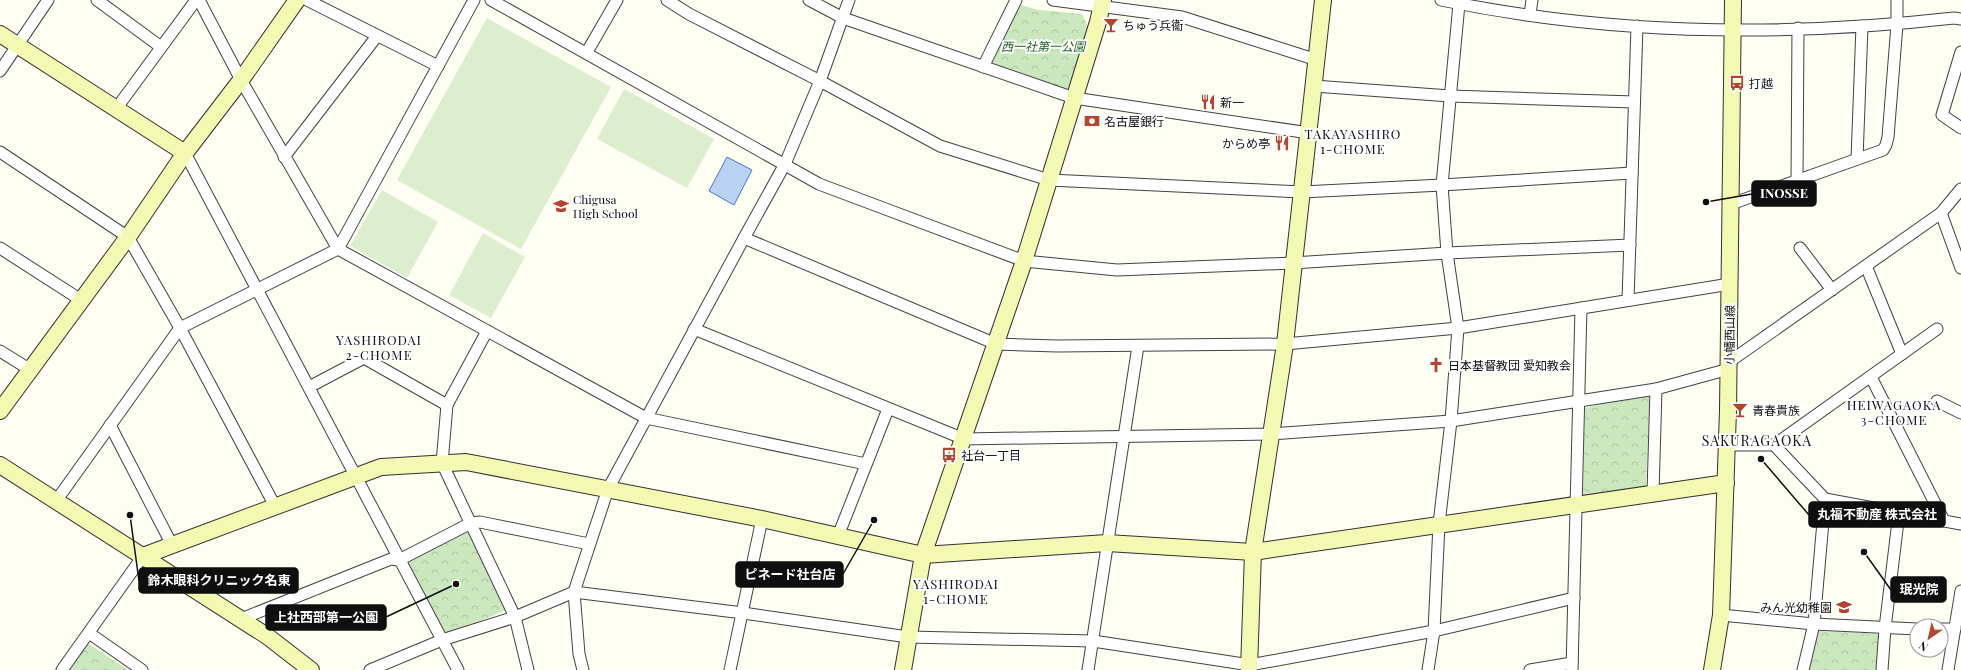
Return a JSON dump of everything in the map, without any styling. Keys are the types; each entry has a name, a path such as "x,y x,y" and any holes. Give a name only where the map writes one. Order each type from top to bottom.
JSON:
{"street":[{"path":"0,71 48,0"},
{"path":"97,0 161,47"},
{"path":"116,109 196,0"},
{"path":"200,0 241,80 338,249 646,418 866,464"},
{"path":"0,410 128,237 185,153 241,80 297,0"},
{"path":"307,0 438,66"},
{"path":"56,500 180,328 338,249 474,0"},
{"path":"491,0 587,52 820,184 1024,261 1118,270 1293,263 1447,253 1630,245"},
{"path":"587,52 617,0"},
{"path":"667,0 689,14 820,81 940,146 1049,180 1302,192 1632,173"},
{"path":"809,0 843,18 1074,98 1309,134"},
{"path":"583,670 579,654 574,592 608,489 785,164 820,81 849,0"},
{"path":"983,67 1016,0"},
{"path":"1053,0 1102,3 1182,17 1316,60"},
{"path":"1249,667 1253,552 1285,344 1323,0"},
{"path":"1441,0 1593,24 1733,31 1897,25 1954,18 1961,19"},
{"path":"1530,14 1532,0"},
{"name":"小幡西山線","path":"1712,670 1721,615 1726,483 1729,365 1733,0"},
{"path":"1731,204 1883,150 1886,146 1897,25 1897,0"},
{"path":"903,670 923,555 1024,261 1102,3"},
{"path":"1428,670 1434,631 1439,524 1451,421 1458,328 1447,253 1442,185 1459,4"},
{"path":"1628,300 1636,26"},
{"path":"1857,159 1862,26"},
{"path":"1797,181 1798,28"},
{"path":"0,34 185,153 458,670"},
{"path":"284,157 377,36"},
{"path":"1961,52 1942,115 1961,128"},
{"path":"1314,86 1450,96 1634,102"},
{"path":"0,152 128,237 180,328 275,506"},
{"path":"694,329 964,439 1271,434 1451,421 1656,389 1729,365 1941,213 1961,189"},
{"path":"1941,213 1961,268"},
{"path":"744,238 996,344 1057,346 1285,344 1458,328 1730,284"},
{"path":"0,248 81,300"},
{"path":"1800,248 1832,290"},
{"path":"1866,266 1902,354"},
{"path":"1530,670 1572,666 1581,308"},
{"path":"1727,445 1774,446 1871,378 1937,328"},
{"path":"487,331 447,405 442,463 515,617 528,670"},
{"path":"1088,670 1138,346"},
{"path":"0,351 29,369"},
{"path":"309,387 364,358 447,405"},
{"path":"1871,378 1944,521"},
{"path":"1654,493 1656,389"},
{"path":"1937,401 1961,412"},
{"path":"838,536 888,409"},
{"path":"110,425 172,545"},
{"path":"1774,446 1825,499 1961,524"},
{"path":"62,670 143,556 381,467 466,462 762,519 923,555 1107,543 1253,552 1726,483"},
{"path":"0,465 267,636 311,670"},
{"path":"1803,670 1814,624 1825,499"},
{"path":"1882,670 1885,628 1899,512"},
{"path":"730,670 762,519"},
{"path":"241,619 391,559 399,560 471,523 480,522 589,544"},
{"path":"1948,670 1961,591"},
{"path":"370,670 442,640 515,617 574,592 743,613 908,638 1093,641 1249,667 1434,631 1574,598"},
{"path":"1721,615 1814,624 1909,628"},
{"path":"1949,629 1955,629"},
{"path":"89,633 142,670"}],"green space":[{"name":"西一社第一公園","path":"1017,4 1039,10 1082,14 1088,26 1070,86 1064,90 990,66"},
{"path":"487,18 611,87 521,249 397,180"},
{"path":"624,89 714,139 687,188 597,139"},
{"path":"382,190 438,222 407,278 350,246"},
{"path":"483,233 525,257 491,318 449,295"},
{"path":"1650,392 1646,487 1583,494 1585,408"},
{"path":"464,529 469,532 506,610 445,636 405,559"},
{"path":"1818,631 1879,634 1876,670 1809,670"},
{"path":"89,644 128,670 66,670 83,646"}],"water":[{"path":"727,157 752,170 734,205 709,191"}],"place":[{"name":"ちゅう兵衞","path":"1111,25"},
{"name":"打越","path":"1737,83"},
{"name":"新一","path":"1208,102"},
{"name":"名古屋銀行","path":"1092,121"},
{"name":"からめ亭","path":"1282,143"},
{"name":"INOSSE","path":"1706,202"},
{"name":"Chigusa High School","path":"561,206"},
{"name":"日本基督教団 愛知教会","path":"1436,365"},
{"name":"青春貴族","path":"1740,410"},
{"name":"社台一丁目","path":"949,455"},
{"name":"丸福不動産 株式会社","path":"1761,459"},
{"name":"鈴木眼科クリニック名東","path":"130,515"},
{"name":"ピネード社台店","path":"874,520"},
{"name":"珉光院","path":"1864,552"},
{"name":"上社西部第一公園","path":"456,584"},
{"name":"みん光幼稚園","path":"1844,607"}],"district":[{"name":"TAKAYASHIRO 1-CHOME","path":"1353,140"},
{"name":"YASHIRODAI 2-CHOME","path":"379,346"},
{"name":"HEIWAGAOKA 3-CHOME","path":"1894,412"},
{"name":"SAKURAGAOKA","path":"1757,440"},
{"name":"YASHIRODAI 1-CHOME","path":"956,590"}]}
